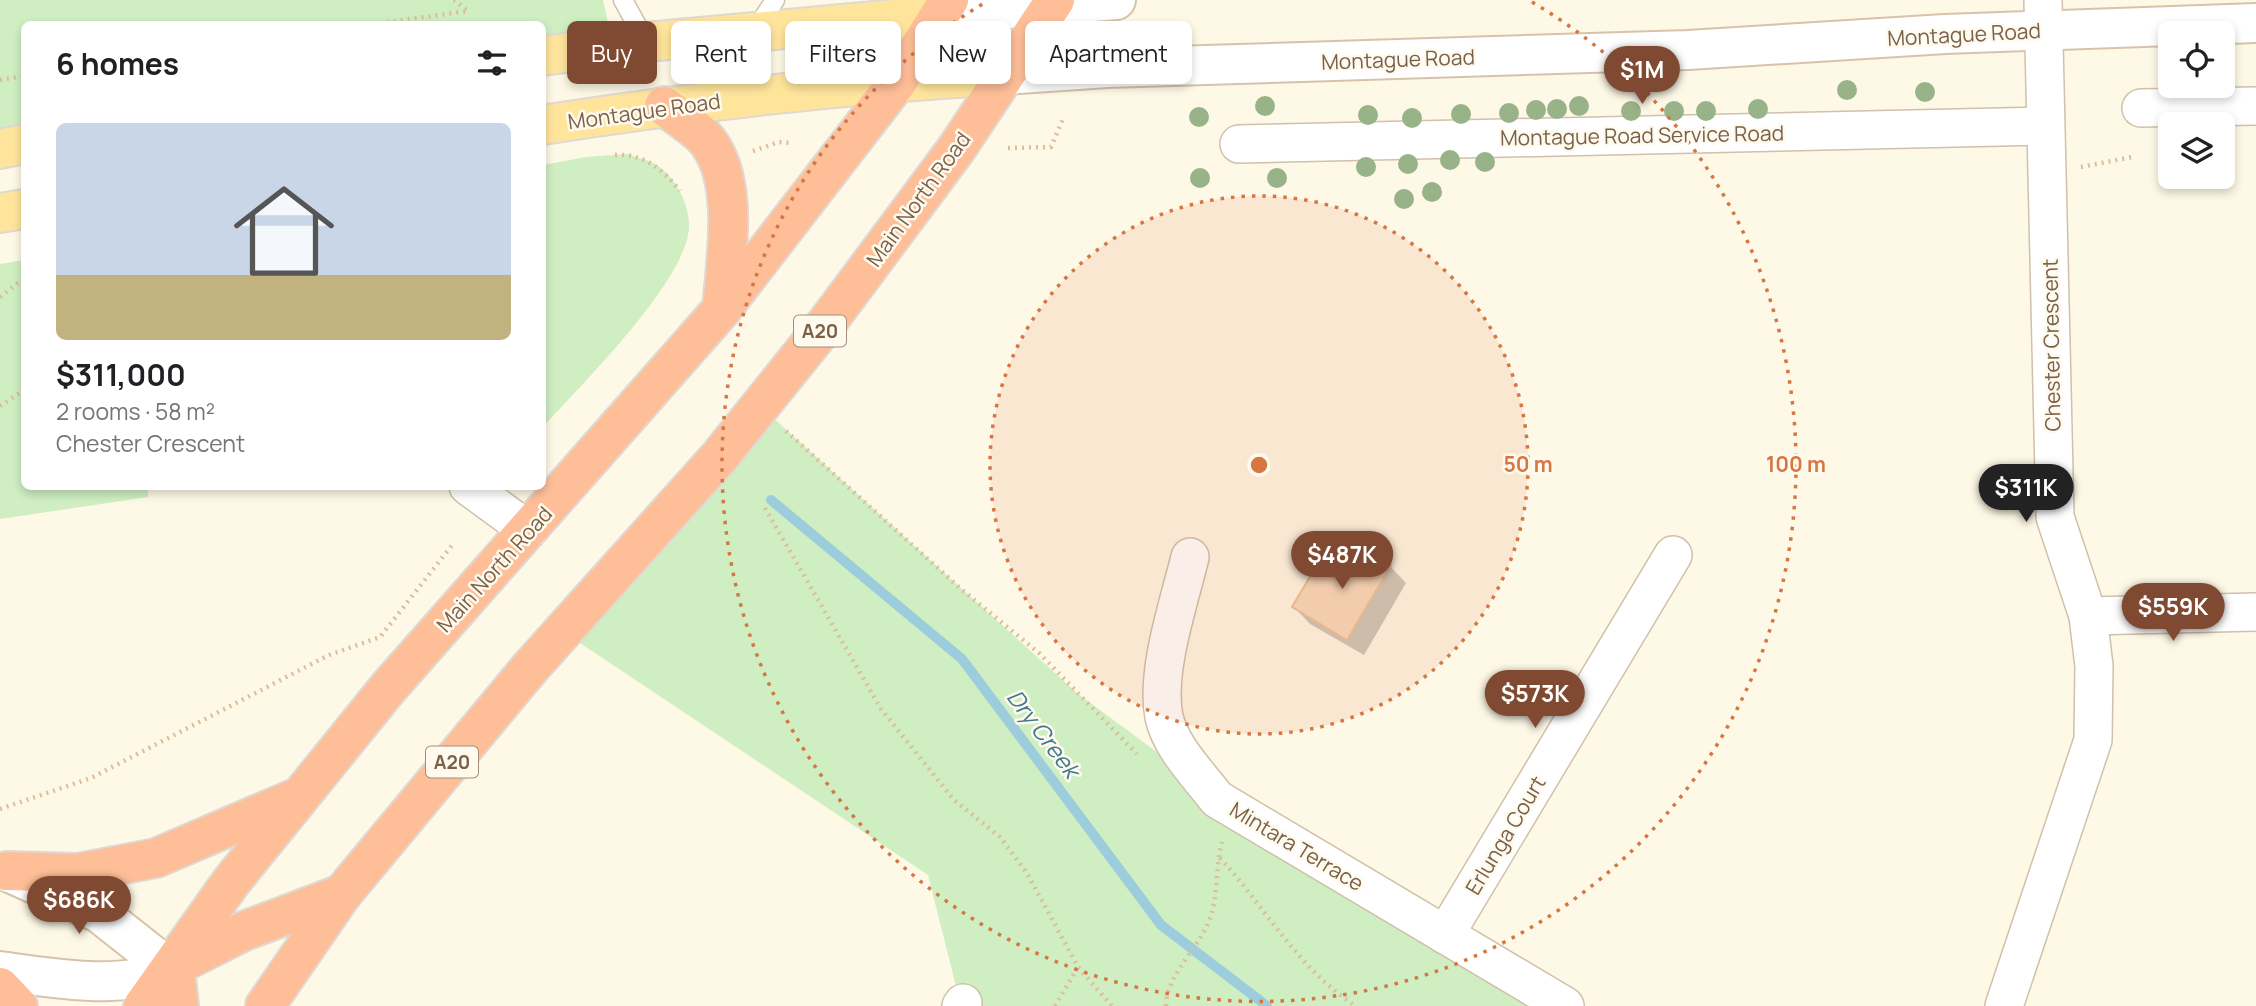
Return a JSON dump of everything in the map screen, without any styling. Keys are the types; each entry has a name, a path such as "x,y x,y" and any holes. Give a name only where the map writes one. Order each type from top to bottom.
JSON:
{"highway":[{"name":"Main North Road","path":"1011,64 1054,2"},
{"name":"Main North Road","path":"901,76 944,8"},
{"name":"Main North Road","path":"143,1006 231,882 388,688 722,309 896,84"},
{"name":"Main North Road","path":"265,1006 342,894 528,669 720,456 826,324 957,148 997,84"},
{"path":"664,106 704,137 720,162 728,218 722,309"},
{"path":"4,871 78,873 156,858 302,795"},
{"path":"179,1006 176,979 170,969 244,931 342,894"},
{"path":"0,987 18,1006"}],"main road":[{"path":"771,29 944,8 1116,0"},
{"name":"Montague Road","path":"1011,74 1107,68 1688,50 2043,15 2256,23"},
{"path":"546,55 567,52"},
{"name":"Montague Road","path":"546,124 664,106 870,84"},
{"path":"0,149 21,145"},
{"path":"0,214 21,210"},
{"path":"0,971 122,981 148,978 170,969 99,913 4,871"}],"street":[{"name":"Chester Crescent","path":"2004,1006 2094,740 2094,666 2088,616 2055,517 2043,15"},
{"path":"2141,108 2256,106"},
{"name":"Montague Road Service Road","path":"1240,144 2045,126"},
{"path":"473,490 528,530"},
{"name":"Erlunga Court","path":"1446,935 1673,555"},
{"name":"Mintara Terrace","path":"1190,557 1164,675 1164,718 1181,753 1217,799 1565,1006"},
{"path":"2088,616 2256,612"}],"lane":[{"path":"623,0 635,21"},
{"path":"760,21 775,0"}],"path":[{"path":"393,21 468,10 454,0"},
{"path":"1,80 21,77"},
{"path":"1008,148 1051,147 1063,119"},
{"path":"748,152 779,142 792,143"},
{"path":"613,155 627,154 661,167 680,191"},
{"path":"2073,169 2132,157"},
{"path":"0,297 21,280"},
{"path":"0,405 21,392"},
{"path":"760,406 961,589 1039,653 1145,762"},
{"path":"765,508 881,709 954,800 1000,837 1027,873 1078,967 1112,1006"},
{"path":"0,809 90,778 329,655 380,636 453,544"},
{"path":"1166,1006 1166,997 1180,968 1209,923 1220,848 1231,807"},
{"path":"1212,838 1220,848"},
{"path":"1219,857 1248,888 1299,956 1330,989 1356,1006"},
{"path":"1055,1006 1078,967"}],"green space":[{"path":"0,0 603,0 608,21 567,21 567,53 546,56 546,21 21,21 21,145 0,149"},
{"path":"627,154 659,166 677,187 684,202 689,225 684,247 672,273 653,302 546,424 546,164 586,157"},
{"path":"21,260 21,490 148,490 148,497 0,519 0,264"},
{"path":"760,406 1077,693 1231,807 1565,1006 961,1006 928,875 562,631"}],"building":[{"path":"1355,544 1391,565 1347,640 1292,607 1318,563 1337,573"}],"waterway":[{"name":"Dry Creek","path":"771,500 962,659 1161,925 1267,1006"}]}
